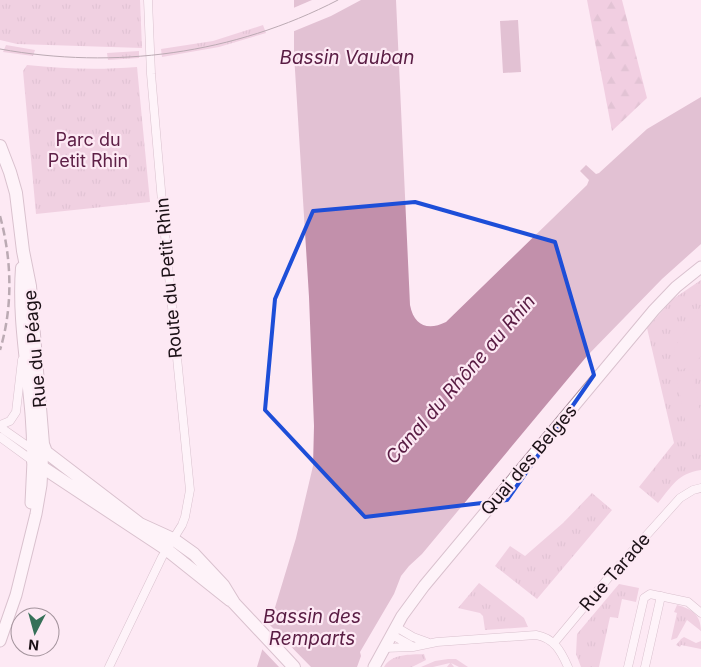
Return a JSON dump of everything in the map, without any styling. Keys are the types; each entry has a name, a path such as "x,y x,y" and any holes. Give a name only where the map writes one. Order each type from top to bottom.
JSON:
{"main road":[{"name":"Rue du Péage","path":"0,146 16,193 23,251 30,286 39,457"},
{"name":"Rue du Péage","path":"23,251 20,286 24,348 39,457"},
{"name":"Quai des Belges","path":"374,667 394,631 424,586 654,310 676,287 701,267"},
{"path":"39,457 50,456 115,506 170,544 218,592 234,603 294,667"},
{"path":"39,457 170,544"},
{"path":"0,642 16,595 30,534 39,457"}],"street":[{"name":"Route du Petit Rhin","path":"109,667 185,517 190,490 151,74 148,0"},
{"name":"Rue du Péage","path":"0,426 10,421 16,412 24,348"},
{"path":"0,426 39,457"},
{"path":"0,437 39,457"},
{"name":"Rue Tarade","path":"554,643 680,498 693,490 701,488"},
{"path":"628,667 644,598 650,594 688,602 701,613"},
{"path":"645,667 661,596"},
{"path":"394,631 420,640 437,642"},
{"path":"394,631 413,646"},
{"path":"384,648 437,642 530,635 542,636 554,643 562,652 568,667"}],"highlighted area":[{"path":"415,202 555,242 594,375 507,500 365,517 265,410 275,299 313,211"}],"green space":[{"path":"0,0 140,0 142,48 17,44 0,40"},
{"path":"587,0 622,0 647,98 612,131"},
{"path":"263,25 266,33 219,47 162,57 161,49 213,41"},
{"path":"6,45 35,50 33,56 3,52"},
{"path":"139,51 139,58 108,60 107,53"},
{"name":"Parc du Petit Rhin","path":"27,65 82,69 137,67 150,202 36,214 23,71"},
{"path":"701,280 701,470 681,477 658,503 639,487 674,443 647,328 673,299"},
{"path":"701,306 701,356 692,366 680,370 674,350"},
{"path":"692,369 699,408 701,409 701,439 689,440 676,374"},
{"path":"592,493 612,510 537,599 495,566 510,546 525,556 563,523"},
{"path":"479,583 524,618 528,627 485,630 483,616 480,613 458,608"},
{"path":"619,584 639,588 636,602 622,599 618,618 610,617 599,667 581,667 576,654 577,634"},
{"path":"677,605 687,608 695,614 701,625 701,631 687,620 677,638 671,640 677,613 674,612"},
{"path":"684,637 696,643 701,641 701,649 676,645"},
{"path":"424,654 426,660 412,667 384,667 387,662 396,657"},
{"path":"456,659 468,667 459,667 451,663 454,667 447,667 450,663 433,667 421,667 435,661"}],"water":[{"path":"294,0 396,0 410,305 415,318 423,325 433,326 446,322 587,185 589,180 580,171 586,165 596,174 599,173 647,129 701,97 701,244 662,279 587,356 422,554 409,566 401,576 394,594 360,652 361,656 357,667 257,667 296,538 313,466 314,426 309,297 294,54"},
{"path":"518,20 521,72 503,73 500,21"}],"pier":[{"path":"312,0 361,0 331,16 292,32 291,9"},
{"path":"268,623 311,667 279,667 261,648"}],"tram line":[{"path":"0,49 43,55 87,58 173,53 216,45 257,33 298,18 338,0"}],"railway":[{"path":"0,216 9,266 9,300 0,350"}],"water label":[{"name":"Bassin Vauban","path":"347,57"},
{"name":"Canal du Rhône au Rhin","path":"460,379"},
{"name":"Bassin des Remparts","path":"312,627"}]}
